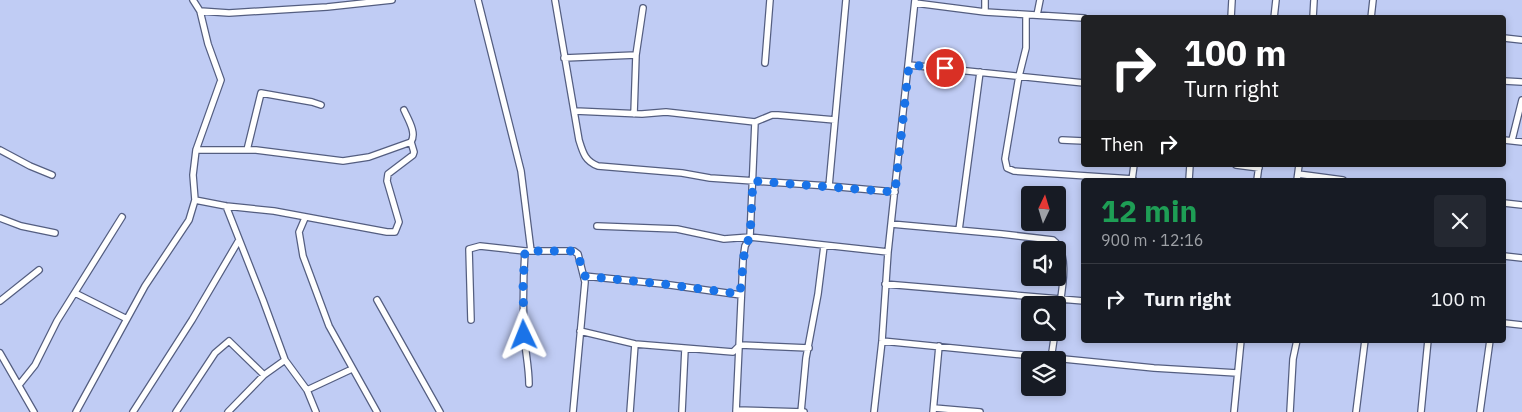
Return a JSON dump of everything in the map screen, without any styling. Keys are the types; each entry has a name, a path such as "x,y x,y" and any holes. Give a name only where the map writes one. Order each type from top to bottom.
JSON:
{"street":[{"path":"76,412 146,286 189,220 195,200 193,175 196,150 221,80 208,44 200,11 193,0"},
{"path":"200,11 229,13 327,7 392,0"},
{"path":"478,0 521,170 528,251 523,273 529,384"},
{"path":"555,0 579,140 588,161 598,166 682,173 710,178 895,192"},
{"path":"765,63 770,0"},
{"path":"829,186 846,0"},
{"path":"985,12 986,0"},
{"path":"1038,15 1040,0"},
{"path":"1231,15 1232,0"},
{"path":"1274,15 1276,0"},
{"path":"1313,15 1314,0"},
{"path":"1371,15 1373,0"},
{"path":"874,412 882,341 888,252 915,2 985,12 1081,18"},
{"path":"634,114 636,56 643,8"},
{"path":"1026,15 1026,48 1019,76 1005,159 1007,168 1014,171 1107,178"},
{"path":"1506,38 1522,40"},
{"path":"564,58 636,56"},
{"path":"909,65 1081,83"},
{"path":"959,230 980,72"},
{"path":"1506,80 1522,82"},
{"path":"247,150 261,93 320,105"},
{"path":"1512,140 1522,100"},
{"path":"196,150 247,150 343,161 369,157 410,142 413,138 413,133 404,110"},
{"path":"575,111 634,114 666,112 755,122 772,115 835,120"},
{"path":"755,122 750,237 745,246 740,294 740,346 736,411 802,412 806,358 818,294 824,246"},
{"path":"1062,140 1081,142"},
{"path":"1506,140 1522,142"},
{"path":"195,200 226,206 274,211 305,218 395,232 399,222 387,181 388,174 413,155 414,152 410,142"},
{"path":"0,150 52,175"},
{"path":"1298,177 1313,178"},
{"path":"1506,203 1522,205"},
{"path":"226,206 285,360 307,390 316,412"},
{"path":"19,385 35,365 57,322 122,217"},
{"path":"0,218 21,226 55,233"},
{"path":"305,218 299,232 303,256 329,326 377,412"},
{"path":"891,224 1053,240 1058,244 1063,256 1064,270 1060,296"},
{"path":"597,226 677,229 724,239 750,237 888,252"},
{"path":"133,412 192,320 238,240"},
{"path":"471,320 469,249 480,246 528,251 574,251 578,254 585,282 573,412"},
{"path":"1506,256 1522,258"},
{"path":"0,301 39,270"},
{"path":"584,276 740,294"},
{"path":"885,284 1025,296"},
{"path":"75,293 127,319"},
{"path":"377,300 438,410 430,412"},
{"path":"1066,300 1081,301"},
{"path":"1506,323 1522,325"},
{"path":"580,331 635,344 685,349 733,352 740,346 809,348"},
{"path":"176,412 215,353 229,341 264,375"},
{"path":"882,341 1021,355"},
{"path":"1234,412 1241,343"},
{"path":"1290,412 1293,358 1296,343"},
{"path":"1356,412 1364,343"},
{"path":"1421,412 1428,343"},
{"path":"1480,412 1490,343"},
{"path":"630,412 635,344"},
{"path":"939,346 933,410 980,412"},
{"path":"682,412 685,349"},
{"path":"0,353 34,412"},
{"path":"1066,359 1154,368 1237,373"},
{"path":"228,412 264,375 285,360"},
{"path":"307,390 352,369"}],"route":[{"path":"524,335 523,273 525,251 574,251 578,254 584,276 740,294 745,246 750,237 753,181 895,192 909,65 945,68"}]}
